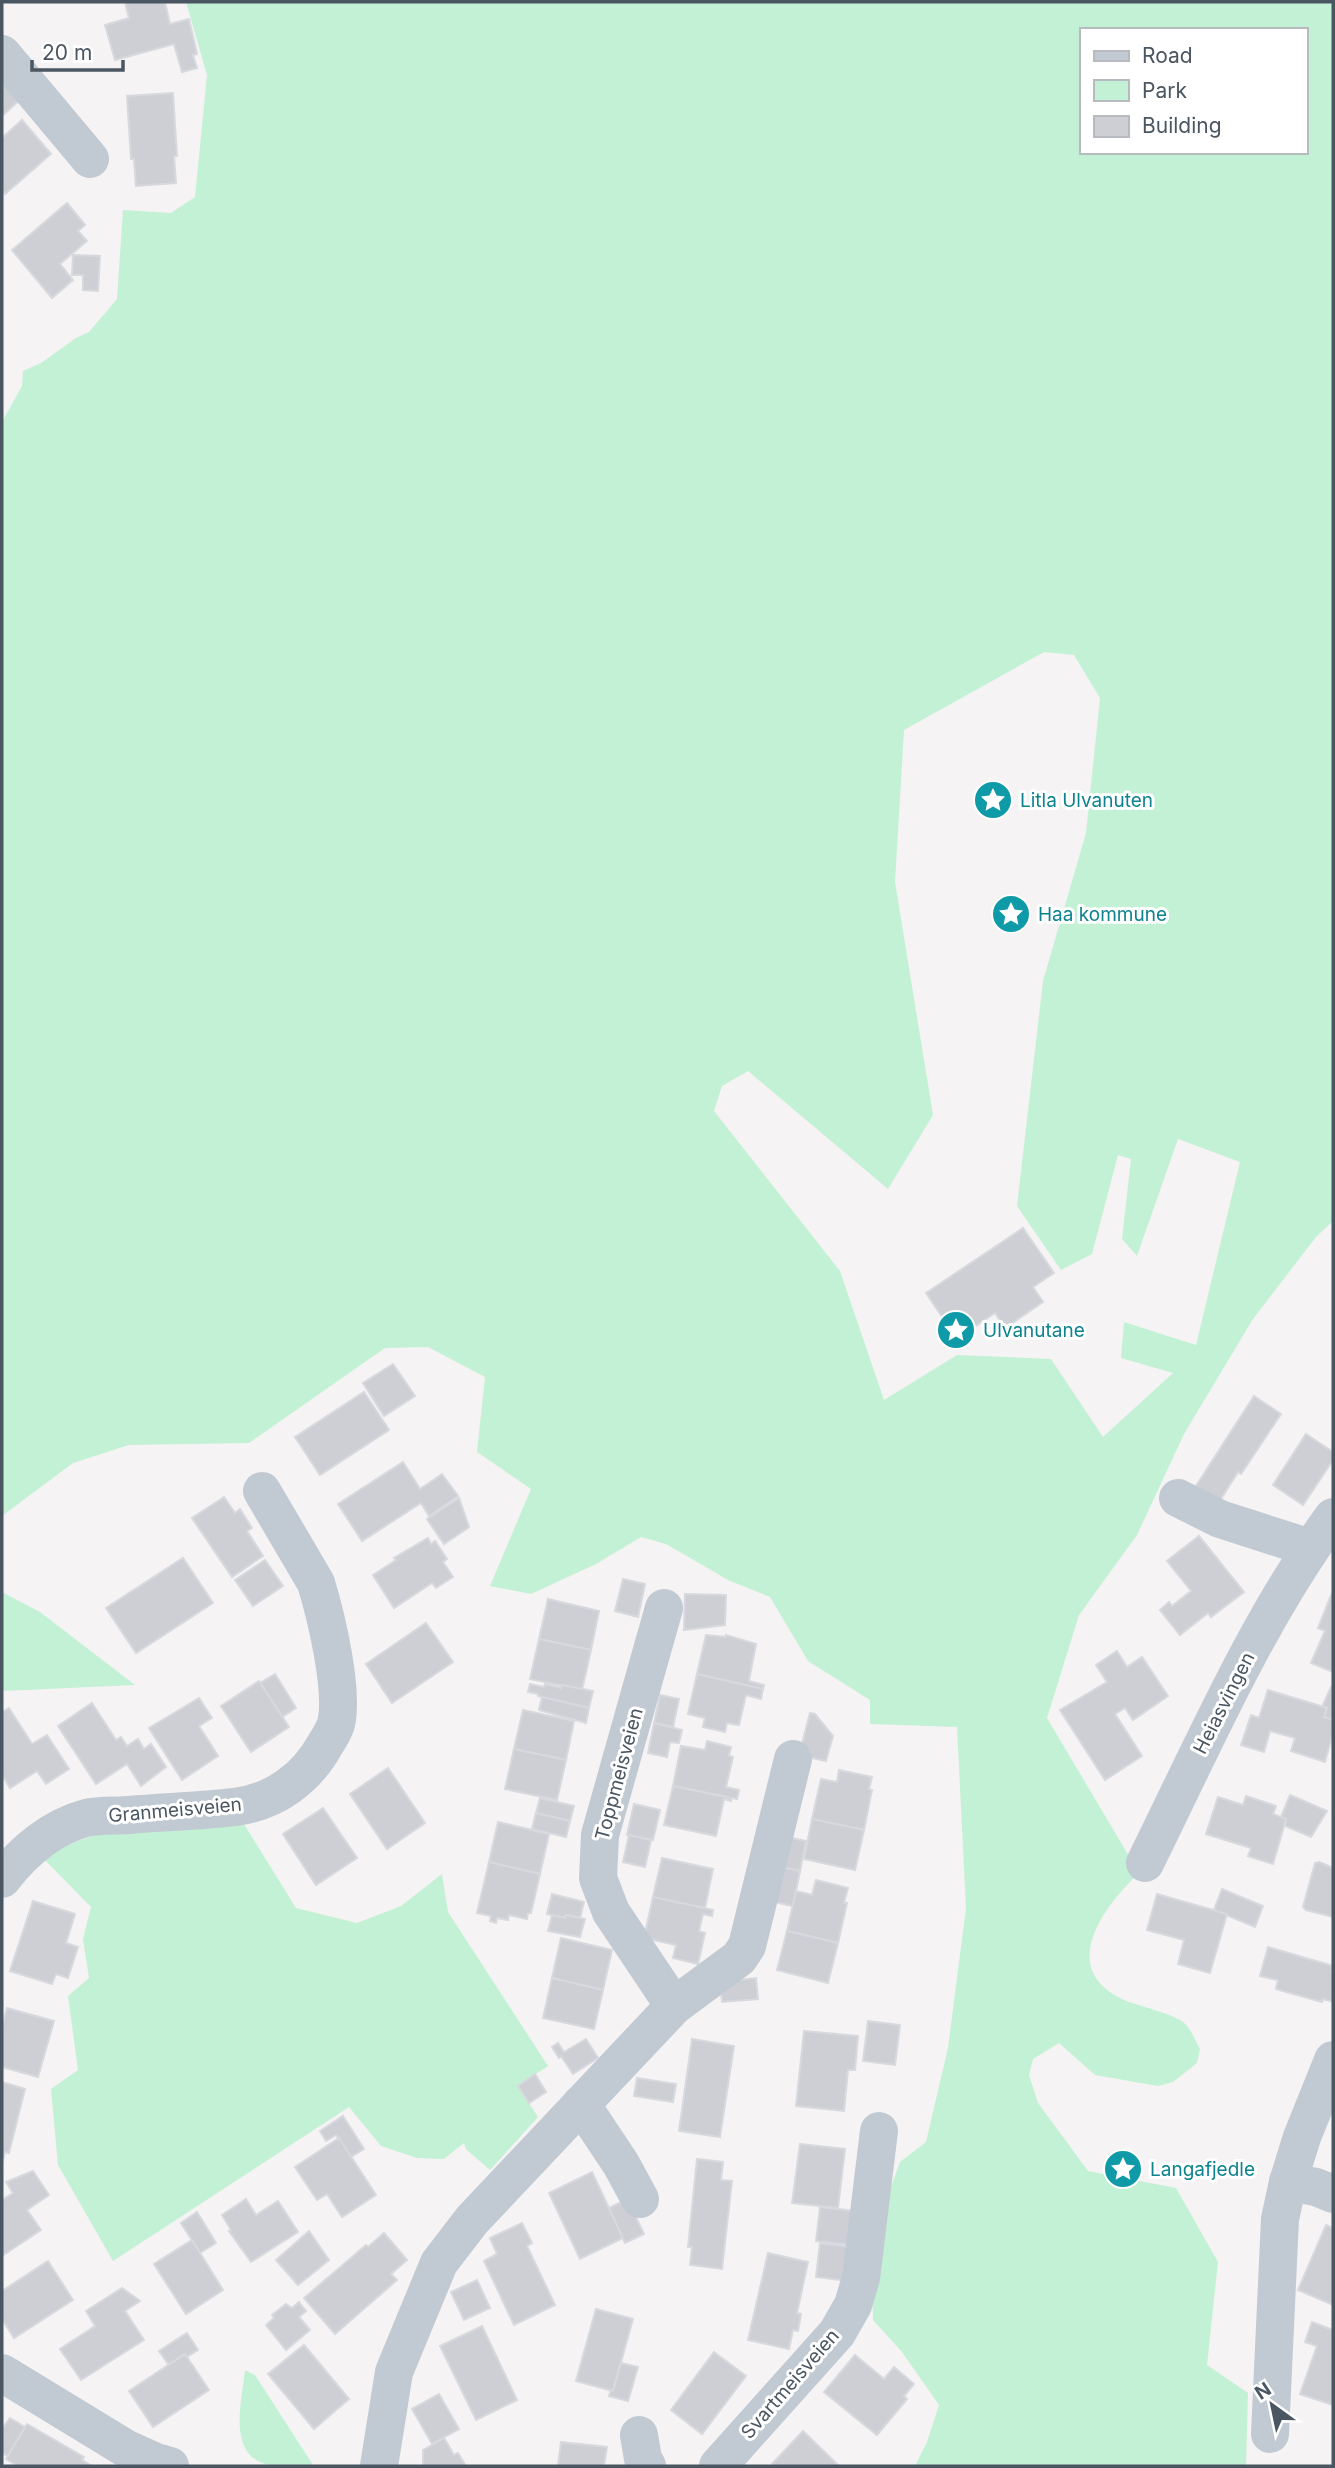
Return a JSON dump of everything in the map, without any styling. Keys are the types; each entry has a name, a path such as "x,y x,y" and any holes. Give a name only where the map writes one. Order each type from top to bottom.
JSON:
{"street":[{"path":"2,54 90,159"},
{"name":"Granmeisveien","path":"2,1880 18,1859 59,1829 87,1818 237,1807 262,1800 283,1791 303,1776 323,1750 335,1726 338,1705 320,1596 316,1583 261,1491"},
{"path":"1178,1498 1220,1520 1310,1548"},
{"name":"Heiasvingen","path":"1145,1863 1246,1658 1310,1548 1333,1517"},
{"name":"Toppmeisveien","path":"664,1608 600,1835 598,1878 611,1912 674,2006"},
{"path":"379,2466 394,2372 439,2263 471,2220 674,2006 739,1958 747,1946 793,1759"},
{"path":"1270,2434 1280,2219 1302,2137 1333,2060"},
{"path":"581,2104 621,2164 640,2199"},
{"name":"Svartmeisveien","path":"718,2466 837,2333 853,2305 861,2278 879,2131"},
{"path":"1288,2182 1316,2187 1333,2194"},
{"path":"2,2373 125,2448 170,2466"}],"green space":[{"path":"186,2 1333,2 1333,1221 1316,1237 1253,1319 1184,1434 1137,1535 1079,1615 1047,1718 1139,1873 1112,1902 1101,1919 1093,1937 1090,1954 1092,1971 1103,1986 1122,1999 1183,2022 1200,2049 1197,2063 1173,2082 1158,2086 1095,2075 1059,2043 1033,2059 1029,2075 1038,2103 1088,2171 1176,2188 1218,2262 1207,2365 1248,2393 1246,2466 915,2466 927,2442 939,2405 902,2352 873,2320 872,2273 886,2201 900,2162 926,2142 948,2048 966,1908 957,1727 870,1724 870,1700 808,1661 770,1597 728,1580 666,1544 641,1537 596,1564 531,1594 490,1586 531,1489 477,1452 485,1377 428,1347 385,1348 249,1443 129,1445 73,1463 2,1516 2,422 22,386 23,371 41,363 89,332 117,299 123,210 171,213 195,197 207,75","holes":["1044,652 1074,655 1100,698 1086,833 1043,981 1017,1206 1061,1270 1092,1254 1118,1155 1131,1159 1122,1239 1137,1256 1178,1139 1240,1162 1196,1345 1124,1322 1121,1358 1173,1373 1103,1437 1051,1359 957,1355 884,1400 840,1271 714,1111 722,1086 748,1071 888,1189 933,1115 895,882 904,730"]},
{"path":"2,1592 40,1612 135,1685 2,1691"},
{"path":"242,1821 296,1908 357,1923 401,1906 442,1874 448,1912 548,2066 518,2086 538,2117 490,2170 466,2149 464,2143 444,2159 417,2158 381,2146 349,2107 113,2261 58,2165 51,2089 78,2070 68,1996 89,1978 83,1939 91,1907 41,1856 114,1829"},
{"path":"245,2370 255,2375 313,2465 269,2465 256,2460 247,2451 240,2426"}],"building":[{"path":"125,2 165,2 170,24 189,19 197,54 193,55 197,68 182,72 174,44 115,60 105,25 129,18"},
{"path":"2,75 22,98 2,116"},
{"path":"173,93 176,183 136,186 134,159 131,159 127,96"},
{"path":"22,120 51,154 5,194 2,190 2,138"},
{"path":"67,203 85,225 78,231 87,241 60,264 73,280 52,298 12,250"},
{"path":"73,255 100,256 98,291 83,290 83,275 72,275"},
{"path":"1023,1228 1054,1273 1033,1287 1043,1302 1005,1328 995,1313 957,1339 926,1293"},
{"path":"393,1364 415,1396 384,1416 363,1383"},
{"path":"364,1392 389,1430 320,1475 295,1437"},
{"path":"1254,1396 1281,1414 1219,1502 1196,1486"},
{"path":"1306,1434 1333,1452 1333,1460 1303,1505 1273,1485"},
{"path":"403,1462 420,1489 442,1474 458,1496 429,1516 421,1503 362,1541 338,1504"},
{"path":"224,1497 235,1513 240,1509 252,1528 247,1531 263,1556 232,1577 192,1518"},
{"path":"459,1498 469,1527 444,1544 427,1519"},
{"path":"1199,1536 1244,1592 1211,1617 1208,1613 1180,1635 1160,1610 1169,1602 1172,1606 1191,1591 1167,1561"},
{"path":"428,1538 431,1544 435,1541 447,1559 443,1562 453,1577 436,1588 432,1583 394,1608 373,1575 396,1560 394,1558"},
{"path":"183,1558 213,1603 136,1653 106,1608"},
{"path":"265,1560 283,1586 253,1606 235,1580"},
{"path":"623,1579 645,1584 638,1617 615,1611"},
{"path":"1332,1593 1333,1672 1311,1663 1325,1631 1318,1628"},
{"path":"685,1594 726,1595 725,1625 684,1630"},
{"path":"548,1599 599,1611 591,1650 539,1639"},
{"path":"426,1623 453,1662 392,1703 366,1664"},
{"path":"706,1635 726,1635 756,1644 749,1681 764,1685 763,1689 697,1674"},
{"path":"539,1639 591,1650 582,1690 530,1679"},
{"path":"1117,1651 1127,1667 1142,1657 1168,1696 1133,1720 1125,1708 1115,1714 1142,1756 1105,1780 1060,1710 1107,1682 1096,1665"},
{"path":"275,1674 296,1708 282,1717 260,1683"},
{"path":"697,1674 763,1689 761,1699 746,1695 739,1725 727,1723 725,1732 703,1727 705,1718 688,1714"},
{"path":"259,1681 289,1727 251,1752 221,1706"},
{"path":"530,1684 561,1688 562,1685 593,1691 589,1708 528,1692"},
{"path":"1331,1687 1333,1720 1324,1717 1327,1708 1322,1707"},
{"path":"1268,1690 1327,1708 1324,1717 1333,1720 1333,1733 1325,1762 1291,1751 1295,1738 1270,1731 1264,1752 1241,1745 1251,1715 1259,1718"},
{"path":"660,1695 679,1699 673,1727 654,1723"},
{"path":"542,1697 589,1708 586,1723 539,1710"},
{"path":"199,1698 212,1718 199,1726 218,1756 182,1780 149,1728"},
{"path":"92,1703 116,1740 121,1737 127,1746 138,1739 144,1749 151,1744 166,1767 141,1786 127,1764 96,1784 58,1726"},
{"path":"9,1708 32,1744 47,1735 69,1769 46,1784 37,1771 10,1788 2,1775 2,1712"},
{"path":"523,1710 574,1721 566,1760 514,1749"},
{"path":"810,1713 815,1714 833,1736 826,1761 799,1755"},
{"path":"654,1723 682,1730 679,1743 670,1742 667,1757 648,1753"},
{"path":"707,1741 731,1747 729,1756 733,1757 726,1787 739,1790 737,1799 673,1786 681,1746 705,1750"},
{"path":"514,1749 566,1760 557,1800 505,1789"},
{"path":"388,1768 425,1823 387,1849 350,1794"},
{"path":"839,1770 872,1777 864,1830 812,1819 821,1779 837,1782"},
{"path":"673,1786 731,1798 731,1801 724,1799 716,1836 664,1825"},
{"path":"1290,1795 1327,1811 1311,1837 1285,1826 1286,1819 1281,1817"},
{"path":"1246,1796 1276,1806 1273,1814 1286,1819 1273,1864 1248,1856 1251,1848 1206,1834 1218,1797 1243,1805"},
{"path":"540,1798 574,1806 570,1821 536,1813"},
{"path":"634,1804 660,1810 653,1840 627,1835"},
{"path":"323,1808 357,1858 316,1885 283,1834"},
{"path":"536,1813 570,1821 566,1837 532,1829"},
{"path":"812,1819 864,1830 855,1870 804,1859"},
{"path":"498,1822 549,1834 540,1874 489,1862"},
{"path":"629,1835 651,1840 645,1867 623,1862"},
{"path":"782,1836 806,1841 800,1871 776,1866"},
{"path":"662,1858 713,1869 705,1908 653,1897"},
{"path":"489,1862 540,1874 531,1913 528,1913 527,1919 509,1915 508,1920 497,1918 496,1923 490,1921 491,1916 477,1913"},
{"path":"1315,1863 1333,1868 1333,1917 1303,1907"},
{"path":"776,1866 800,1871 793,1906 769,1901"},
{"path":"816,1880 848,1888 838,1943 787,1931 796,1891 812,1895"},
{"path":"1222,1889 1263,1906 1255,1927 1214,1910"},
{"path":"552,1894 584,1902 580,1918 547,1914"},
{"path":"1157,1894 1227,1914 1210,1973 1178,1964 1184,1940 1147,1930"},
{"path":"653,1897 713,1910 712,1916 703,1914 699,1931 705,1933 698,1964 673,1958 676,1945 644,1938"},
{"path":"33,1901 75,1914 66,1943 78,1947 68,1978 56,1974 52,1984 10,1971"},
{"path":"552,1915 585,1919 580,1937 548,1931"},
{"path":"787,1931 838,1943 828,1983 777,1970"},
{"path":"561,1938 612,1950 603,1990 552,1978"},
{"path":"1268,1947 1333,1966 1333,2002 1323,1999 1322,2002 1276,1989 1278,1980 1260,1976"},
{"path":"552,1978 603,1990 594,2029 543,2018"},
{"path":"756,1978 758,1999 722,2002 720,1982"},
{"path":"7,2008 54,2021 38,2077 2,2067 2,2027"},
{"path":"868,2021 900,2025 895,2065 863,2061"},
{"path":"804,2031 858,2036 855,2070 848,2070 844,2111 796,2106"},
{"path":"586,2039 598,2058 573,2074 552,2047 558,2043 564,2052"},
{"path":"692,2039 734,2046 720,2137 679,2131"},
{"path":"535,2074 546,2092 529,2103 518,2086"},
{"path":"637,2078 676,2084 673,2102 634,2096"},
{"path":"2,2082 25,2089 9,2153 5,2152 2,2163"},
{"path":"343,2116 364,2149 351,2157 336,2135 326,2141 320,2131"},
{"path":"339,2138 376,2195 342,2217 327,2194 317,2200 295,2167"},
{"path":"800,2144 845,2149 838,2208 792,2203"},
{"path":"697,2159 723,2162 721,2180 732,2181 722,2269 690,2265 692,2247 688,2247"},
{"path":"33,2171 49,2195 27,2210 41,2230 2,2256 2,2200 13,2193 6,2182"},
{"path":"592,2172 623,2238 580,2259 549,2193"},
{"path":"246,2199 256,2215 278,2201 298,2232 251,2262 229,2231 231,2230 222,2215"},
{"path":"627,2199 644,2234 625,2243 609,2208"},
{"path":"820,2207 855,2211 851,2245 816,2241"},
{"path":"197,2212 216,2243 200,2253 181,2223"},
{"path":"522,2223 532,2243 527,2246 555,2305 514,2325 484,2261 497,2254 490,2238"},
{"path":"1326,2225 1333,2228 1333,2305 1298,2290"},
{"path":"309,2231 329,2260 298,2285 276,2260"},
{"path":"384,2233 407,2260 391,2274 397,2280 335,2334 304,2298"},
{"path":"192,2240 223,2290 186,2314 154,2264"},
{"path":"820,2243 851,2247 847,2281 816,2277"},
{"path":"768,2253 808,2262 797,2313 801,2314 798,2331 793,2330 789,2349 748,2340"},
{"path":"48,2261 73,2300 14,2338 2,2319 2,2291"},
{"path":"477,2280 490,2308 464,2320 451,2292"},
{"path":"122,2288 140,2301 125,2311 144,2340 81,2380 60,2349 95,2326 86,2311"},
{"path":"299,2302 306,2311 299,2317 310,2330 286,2350 266,2325 274,2318 272,2315 286,2304 292,2308"},
{"path":"596,2309 633,2319 613,2391 576,2381"},
{"path":"1312,2322 1333,2330 1333,2405 1300,2394 1317,2346 1305,2342"},
{"path":"482,2326 517,2400 476,2420 440,2346"},
{"path":"187,2333 198,2350 187,2357 185,2354 169,2365 159,2351"},
{"path":"304,2345 349,2399 314,2429 268,2374"},
{"path":"714,2352 746,2376 702,2434 671,2410"},
{"path":"185,2354 209,2390 153,2427 129,2391"},
{"path":"855,2355 884,2379 894,2367 914,2384 904,2396 907,2399 877,2435 824,2392"},
{"path":"621,2363 638,2367 628,2401 609,2396"},
{"path":"439,2394 459,2429 432,2444 412,2409"},
{"path":"10,2418 25,2427 8,2456 2,2453 2,2429"},
{"path":"27,2424 84,2457 82,2460 92,2466 18,2466 6,2459"},
{"path":"803,2431 839,2466 774,2466 772,2464"},
{"path":"444,2438 454,2455 458,2453 466,2466 423,2466 423,2450"},
{"path":"561,2442 607,2447 604,2466 558,2466"}],"place":[{"name":"Litla Ulvanuten","path":"993,800"},
{"name":"Haa kommune","path":"1011,914"},
{"name":"Ulvanutane","path":"956,1330"},
{"name":"Langafjedle","path":"1123,2169"}]}
